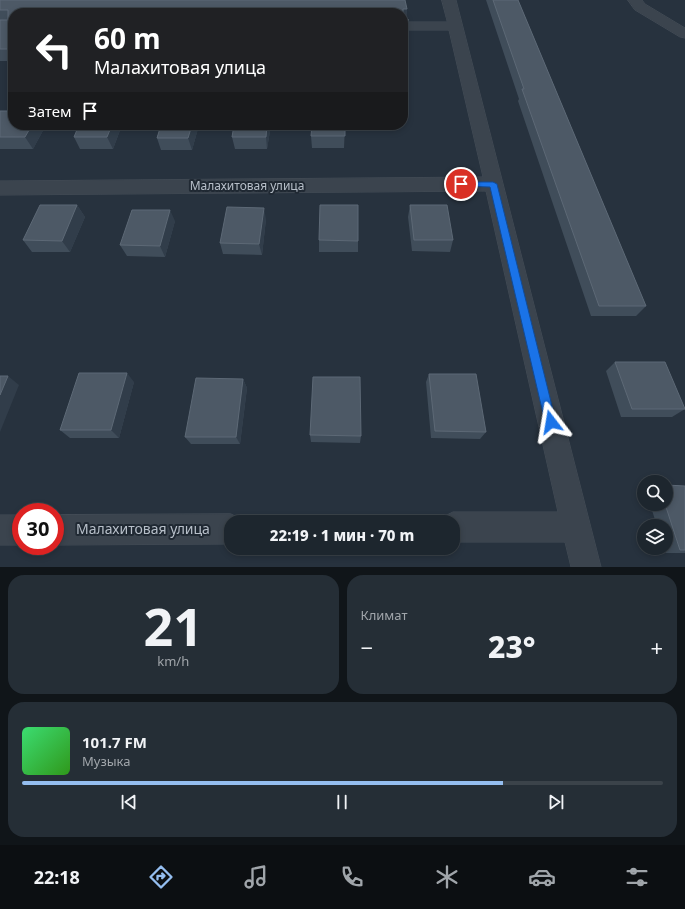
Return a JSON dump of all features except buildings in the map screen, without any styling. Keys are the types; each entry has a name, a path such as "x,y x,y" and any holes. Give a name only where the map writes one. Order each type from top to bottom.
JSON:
{"street":[{"path":"449,0 586,567"},
{"path":"634,0 640,8 685,34"},
{"path":"408,26 455,26"},
{"name":"Малахитовая улица","path":"0,188 493,184"},
{"path":"460,527 576,527"},
{"name":"Малахитовая улица","path":"64,530 224,528"},
{"path":"0,530 12,530"}],"route":[{"path":"461,184 493,184 551,422"}]}
